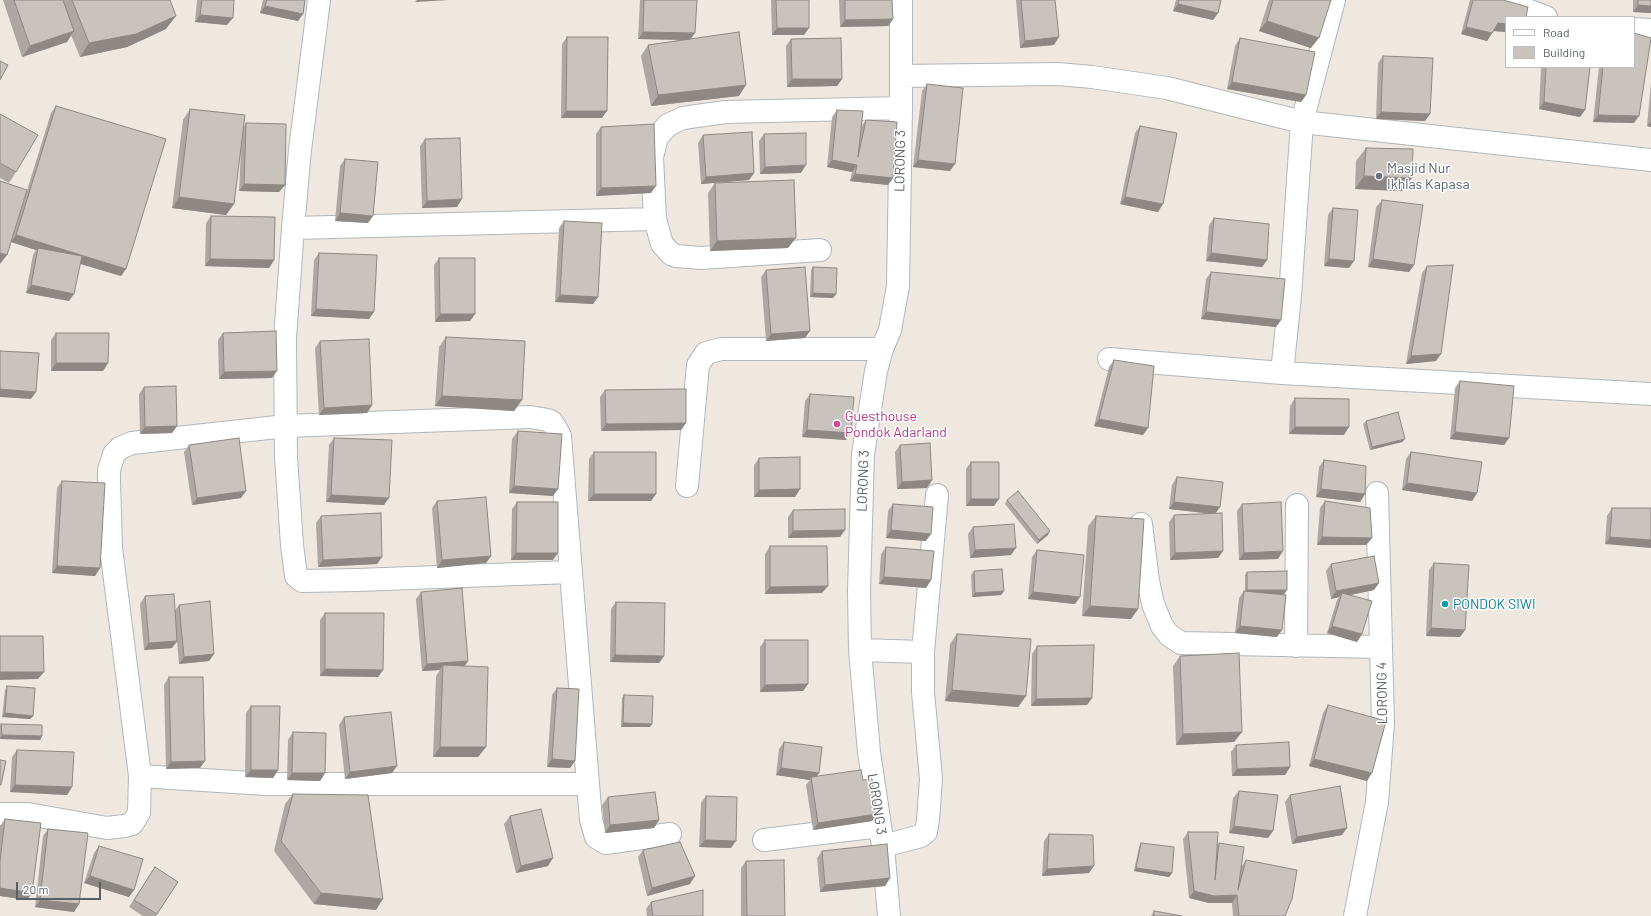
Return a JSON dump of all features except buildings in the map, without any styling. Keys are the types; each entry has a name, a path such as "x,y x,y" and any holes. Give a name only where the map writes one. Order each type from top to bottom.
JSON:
{"street":[{"path":"319,0 292,228 285,338 286,457 292,546 296,576 302,581 571,572"},
{"name":"LORONG 3","path":"889,916 882,836 869,752 860,650 859,591 863,454 871,396 882,349 890,330 897,297 901,108 901,0"},
{"path":"1282,373 1290,296 1302,122 1334,0"},
{"path":"1500,0 1543,16"},
{"path":"1635,29 1651,30"},
{"path":"901,76 1058,74 1092,77 1167,88 1302,122 1651,160"},
{"path":"820,250 701,258 674,255 667,251 662,244 655,219 652,157 657,137 668,125 683,118 725,112 901,108"},
{"path":"292,228 655,219"},
{"path":"688,486 698,364 706,353 721,349 882,349"},
{"path":"1108,359 1282,373 1651,394"},
{"path":"0,814 28,814 107,828 132,824 139,812 140,776 111,548 109,470 114,454 120,448 132,443 286,426 530,417 548,420 555,426 560,436 591,820 596,837 606,844 670,834"},
{"name":"LORONG 4","path":"1355,916 1377,802 1381,768 1383,723 1377,493"},
{"path":"764,840 921,836 926,832 930,810 931,779 923,692 923,652 937,495"},
{"path":"1296,646 1297,505"},
{"path":"1141,524 1148,581 1153,604 1162,626 1169,635 1181,643 1381,647"},
{"path":"860,650 923,652"},
{"path":"140,776 180,780 266,784 588,784"}],"place":[{"name":"Masjid Nur Ikhlas Kapasa","path":"1379,176"},
{"name":"Guesthouse Pondok Adarland","path":"837,424"},
{"name":"PONDOK SIWI","path":"1445,604"}]}
